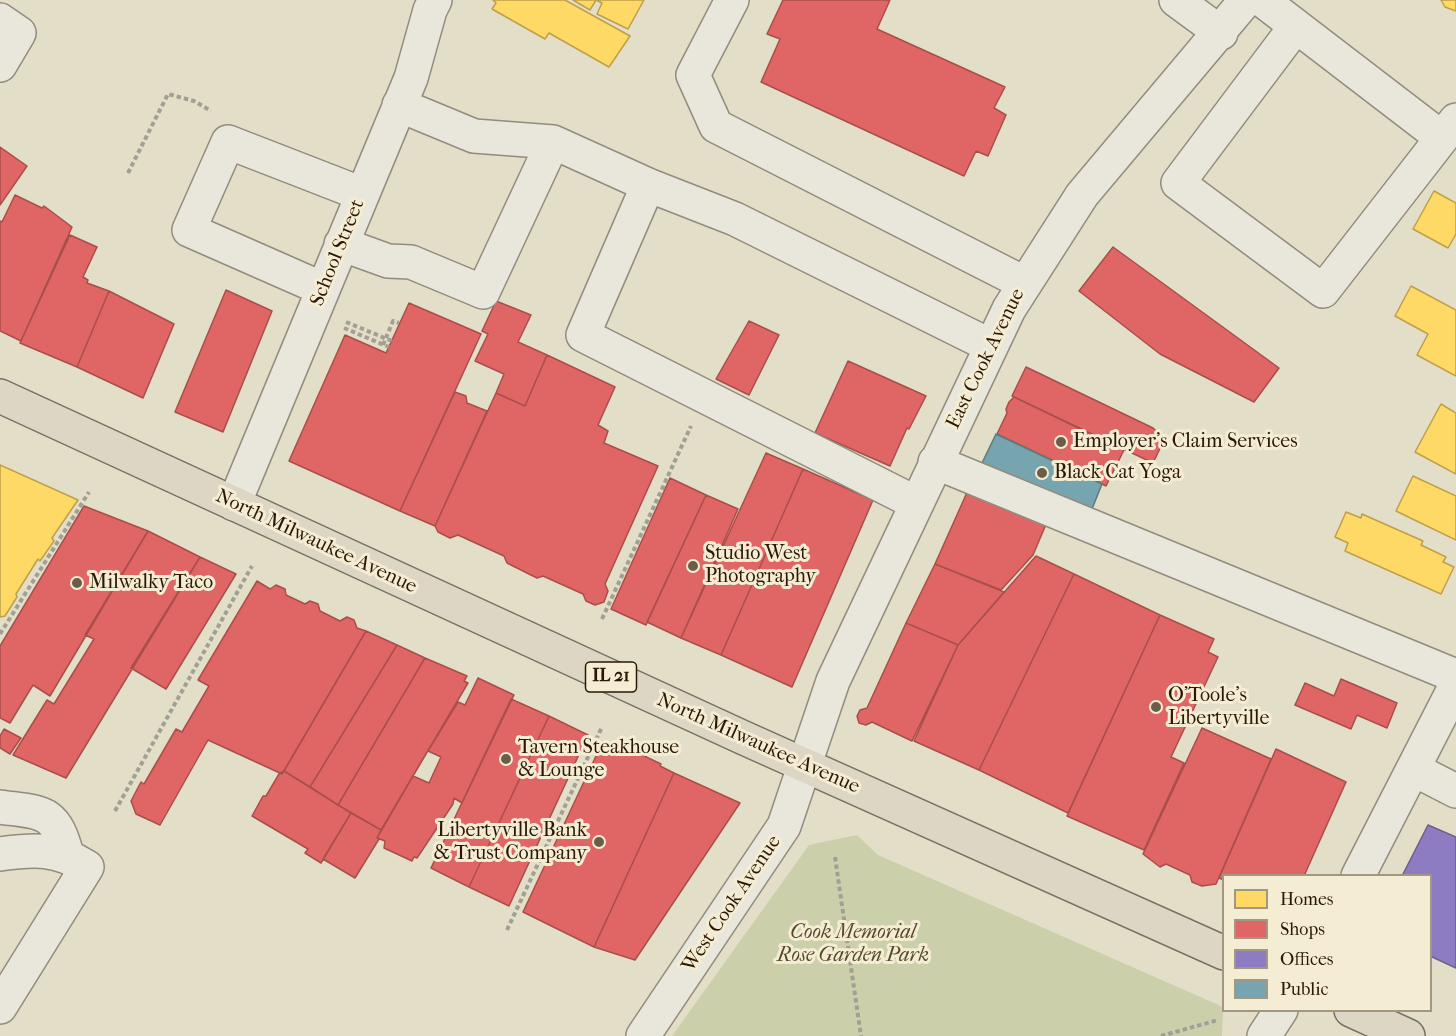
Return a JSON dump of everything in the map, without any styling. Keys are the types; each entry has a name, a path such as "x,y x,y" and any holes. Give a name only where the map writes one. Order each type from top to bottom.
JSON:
{"main road":[{"name":"North Milwaukee Avenue","path":"0,396 804,765 1222,952"},
{"path":"1353,1012 1408,1036"}],"street":[{"name":"School Street","path":"234,504 411,78 430,10 435,0"},
{"path":"732,0 693,75 716,126 1024,283"},
{"path":"1176,0 1221,33"},
{"name":"East Cook Avenue","path":"804,765 833,681 935,462 1024,283 1082,195 1221,33 1246,0"},
{"path":"1262,0 1296,26 1449,129 1323,291 1178,183 1296,26"},
{"path":"0,65 9,26"},
{"path":"399,105 474,136 553,142 648,185 735,219 991,346"},
{"path":"323,289 189,230 228,142 362,194"},
{"path":"341,244 388,261 411,262 483,292 553,142"},
{"path":"648,185 583,335 916,503"},
{"path":"935,462 1456,676"},
{"path":"1359,874 1456,685"},
{"name":"West Cook Avenue","path":"644,1036 784,826 804,765"},
{"path":"1413,768 1456,791"},
{"path":"0,807 43,813 60,828 67,855"},
{"path":"0,854 29,850 67,855 87,867 0,1007"},
{"path":"1264,1036 1280,1012"}],"path":[{"path":"383,345 393,321 399,323"},
{"path":"346,322 392,340"},
{"path":"343,327 389,347"},
{"path":"602,619 705,397"},
{"path":"0,634 89,492"},
{"path":"115,811 252,566"},
{"path":"507,930 602,727"},
{"path":"835,857 861,1036"},
{"path":"1161,1036 1218,1020"}],"green space":[{"name":"Cook Memorial Rose Garden Park","path":"857,835 878,855 1222,1007 1222,1036 672,1036 809,845"}],"building: Homes":[{"path":"493,0 565,0 630,36 609,67 549,33 545,39 492,9 496,3"},
{"path":"573,0 596,0 590,10"},
{"path":"596,0 644,0 628,29 597,14 602,3"},
{"path":"1441,0 1456,0 1456,11 1445,7"},
{"path":"1434,191 1456,203 1456,234 1448,248 1413,229"},
{"path":"1411,286 1456,310 1456,376 1417,355 1428,334 1395,316"},
{"path":"1441,404 1456,413 1456,474 1415,452"},
{"path":"0,465 78,500 52,538 54,541 40,561 38,559 5,616 0,617"},
{"path":"1413,476 1456,496 1456,540 1396,511"},
{"path":"1346,512 1361,518 1362,514 1423,541 1421,545 1446,557 1443,562 1454,567 1441,594 1345,551 1348,543 1335,537"}],"building: Shops":[{"path":"783,0 890,0 877,29 1005,87 994,108 1006,115 988,156 976,151 964,176 761,82 780,39 767,34"},
{"path":"0,147 27,166 0,205"},
{"path":"15,195 42,208 44,206 72,227 21,341 0,331 0,221 2,222"},
{"path":"70,235 97,247 83,277 88,280 87,283 109,291 77,367 20,343"},
{"path":"1113,247 1279,368 1254,402 1160,354 1079,291"},
{"path":"226,290 272,311 223,432 175,412"},
{"path":"109,291 174,324 143,398 77,367"},
{"path":"496,301 531,315 518,342 547,355 525,406 496,393 504,374 475,361 488,334 482,331"},
{"path":"409,303 481,334 400,511 289,461 345,335 386,353"},
{"path":"749,321 779,335 749,395 716,379"},
{"path":"547,355 615,387 598,425 608,431 604,443 658,466 605,584 608,591 604,602 595,605 586,601 583,594 543,576 537,578 507,563 504,556 458,535 450,538 438,532 435,526 496,393 525,406"},
{"path":"848,361 926,396 909,429 907,428 890,466 815,433"},
{"path":"1026,367 1153,428 1165,438 1153,463 1012,396"},
{"path":"455,392 466,396 467,403 487,411 435,526 400,511"},
{"name":"Employer's Claim Services","path":"1014,397 1124,450 1106,486 997,434 1007,413 1009,402"},
{"path":"766,453 803,469 721,655 681,638"},
{"path":"803,469 873,500 792,687 721,655"},
{"path":"670,478 706,495 646,625 611,609"},
{"path":"969,488 1047,522 1033,555 1001,590 935,564"},
{"name":"Studio West Photography","path":"706,495 738,509 681,638 647,622"},
{"name":"Milwalky Taco","path":"84,506 148,531 50,696 33,685 10,723 0,718 0,646"},
{"path":"148,531 200,557 66,778 13,755 47,700 54,704 94,639 85,635"},
{"path":"1036,556 1074,574 979,770 914,741 958,645"},
{"path":"200,557 236,574 166,689 131,668"},
{"path":"935,564 1004,592 958,645 906,623"},
{"path":"1074,574 1160,615 1068,813 979,770"},
{"path":"257,581 270,589 276,585 285,589 286,595 305,604 310,601 318,604 320,611 340,621 347,617 354,620 357,628 366,631 282,774 208,740 160,825 136,814 131,801 141,782 144,784 176,729 182,732 209,686 198,680"},
{"name":"O'Toole's Libertyville","path":"1160,615 1214,639 1208,652 1218,657 1171,757 1184,763 1144,850 1067,816"},
{"path":"906,623 958,645 912,741 872,722 866,725 859,723 857,716 860,710 867,708"},
{"path":"366,631 397,645 310,787 284,771"},
{"path":"397,645 425,658 338,805 310,787"},
{"path":"425,658 467,676 464,681 468,683 381,830 338,805"},
{"path":"478,678 514,695 462,803 454,798 453,804 417,858 414,857 412,861 384,848 385,841 377,838 413,776 429,783 441,757 428,751 458,702 465,705"},
{"path":"1341,679 1397,703 1387,728 1357,715 1351,729 1295,705 1305,683 1334,696"},
{"name":"Tavern Steakhouse & Lounge","path":"511,699 549,716 469,887 431,868"},
{"path":"549,716 588,735 509,906 469,887"},
{"path":"1202,728 1271,759 1216,884 1202,886 1192,882 1190,875 1166,864 1160,867 1143,854"},
{"path":"4,729 21,738 10,754 0,748 0,736"},
{"name":"Libertyville Bank & Trust Company","path":"603,741 617,748 619,744 661,764 660,766 674,773 594,947 523,912"},
{"path":"1276,749 1346,782 1305,874 1222,874 1222,879 1219,878"},
{"path":"284,771 351,813 321,863 305,853 308,849 252,816 263,796 266,796 279,774"},
{"path":"674,773 740,803 635,960 594,947"},
{"path":"351,813 381,830 377,838 379,839 355,878 323,859"}],"building: Offices":[{"path":"1428,825 1456,837 1456,968 1432,957 1432,874 1403,874"}],"building: Public":[{"name":"Black Cat Yoga","path":"996,434 1102,484 1090,514 982,463"}],"place":[{"name":"Employer's Claim Services","path":"1061,442"},
{"name":"Black Cat Yoga","path":"1042,473"},
{"name":"Studio West Photography","path":"693,566"},
{"name":"Milwalky Taco","path":"77,583"},
{"name":"O'Toole's Libertyville","path":"1156,707"},
{"name":"Tavern Steakhouse & Lounge","path":"506,759"},
{"name":"Libertyville Bank & Trust Company","path":"599,842"}]}
